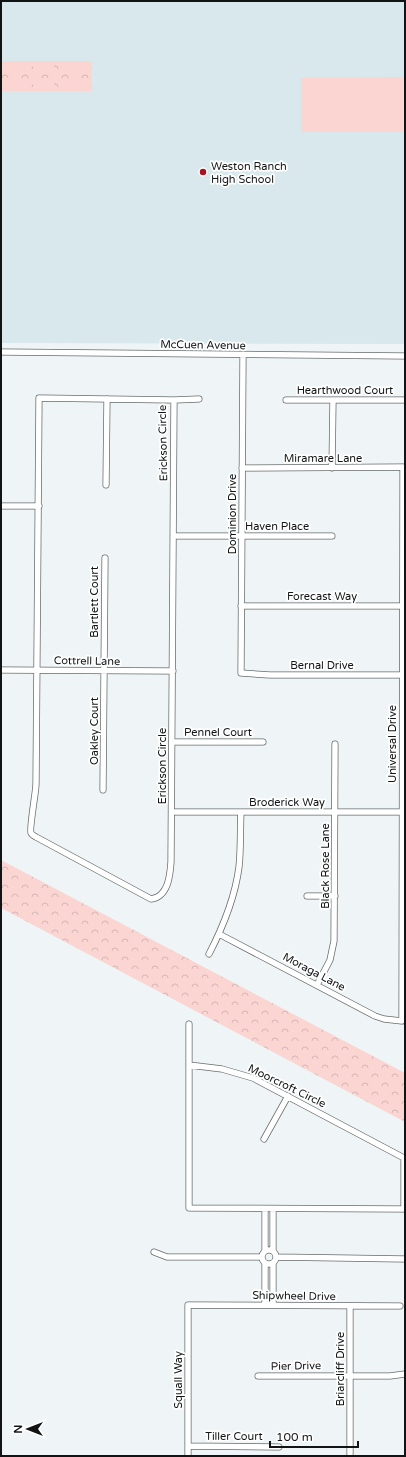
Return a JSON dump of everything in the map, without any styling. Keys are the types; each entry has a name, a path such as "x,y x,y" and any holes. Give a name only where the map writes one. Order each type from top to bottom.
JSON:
{"street":[{"name":"McCuen Avenue","path":"1,352 405,356"},
{"name":"Dominion Drive","path":"241,674 242,355"},
{"name":"Erickson Circle","path":"39,398 174,400 172,812 170,873 161,896 151,899 36,837 31,832 30,826 36,784 39,398"},
{"path":"106,485 107,399"},
{"path":"174,400 199,399"},
{"name":"Hearthwood Court","path":"286,400 403,400"},
{"path":"332,468 333,400"},
{"name":"Miramare Lane","path":"242,468 403,467"},
{"name":"Universal Drive","path":"402,1021 403,467"},
{"path":"1,506 39,506"},
{"name":"Haven Place","path":"173,536 332,536"},
{"name":"Bartlett Court","path":"104,558 104,671"},
{"name":"Forecast Way","path":"241,606 403,606"},
{"name":"Cottrell Lane","path":"1,670 172,671"},
{"name":"Oakley Court","path":"103,790 104,671"},
{"name":"Bernal Drive","path":"241,674 403,675"},
{"name":"Pennel Court","path":"172,742 263,742"},
{"name":"Black Rose Lane","path":"317,985 330,960 334,941 335,744"},
{"name":"Broderick Way","path":"172,812 402,812"},
{"path":"209,954 219,934 231,901 239,868 240,812"},
{"path":"308,896 335,896"},
{"name":"Moraga Lane","path":"219,934 375,1016 384,1019 402,1021"},
{"path":"189,1024 189,1064"},
{"name":"Moorcroft Circle","path":"189,1064 238,1073 252,1078 288,1096 404,1158 404,1209 189,1208 189,1064"},
{"path":"264,1139 288,1096"},
{"path":"262,1257 265,1251 265,1209"},
{"path":"274,1209 273,1251 276,1257"},
{"path":"265,1251 273,1251"},
{"path":"154,1252 167,1257 262,1257"},
{"path":"262,1257 265,1263 265,1305"},
{"path":"276,1257 405,1259"},
{"path":"273,1305 273,1263 276,1257"},
{"path":"265,1263 269,1265 273,1263"},
{"name":"Shipwheel Drive","path":"188,1305 400,1306"},
{"name":"Squall Way","path":"188,1305 188,1456"},
{"name":"Briarcliff Drive","path":"350,1306 350,1456"},
{"name":"Pier Drive","path":"258,1376 390,1376 405,1374"},
{"name":"Tiller Court","path":"188,1446 279,1447"}],"shaded area":[{"name":"Weston Ranch High School","path":"1,1 405,1 405,344 1,343"}],"green space":[{"path":"1,61 92,61 92,91 1,91"},
{"path":"33,63 54,63 54,73 33,73"},
{"path":"1,64 21,64 21,73 1,73"},
{"path":"65,64 86,64 86,73 65,73"},
{"path":"403,77 403,132 301,132 301,78"},
{"path":"1,78 21,78 21,88 1,88"},
{"path":"33,78 54,78 54,88 33,88"},
{"path":"65,78 86,78 86,88 65,88"},
{"path":"1,860 405,1073 405,1122 1,908"}],"place":[{"name":"Weston Ranch High School","path":"203,172"}]}
